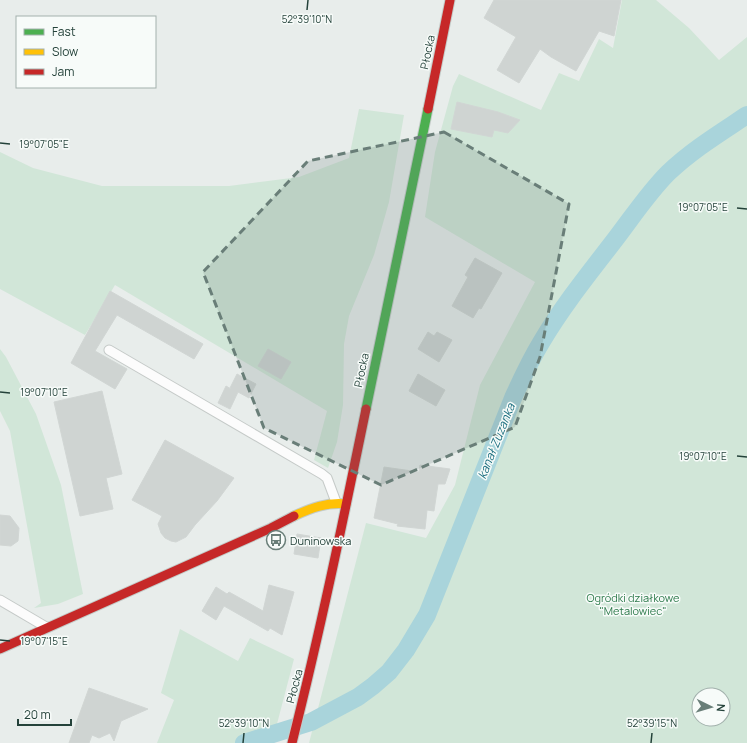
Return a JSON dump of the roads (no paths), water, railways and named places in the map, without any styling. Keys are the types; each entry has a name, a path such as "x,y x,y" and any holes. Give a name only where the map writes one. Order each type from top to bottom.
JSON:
{"street":[{"name":"Płocka","path":"292,743 314,659 450,0"},
{"path":"0,648 271,528 314,507 325,503 336,502 346,504"}],"lane":[{"path":"108,350 322,474 327,478 336,502"},
{"path":"0,600 47,628"}],"waterway":[{"name":"kanał Zuzanka","path":"244,743 311,722 358,697 389,672 406,650 427,615 513,398 530,362 550,327 641,204 661,180 696,149 747,115"}],"place":[{"name":"Duninowska","path":"276,540"}],"park label":[{"name":"Ogródki działkowe \"Metalowiec\"","path":"633,603"}]}
